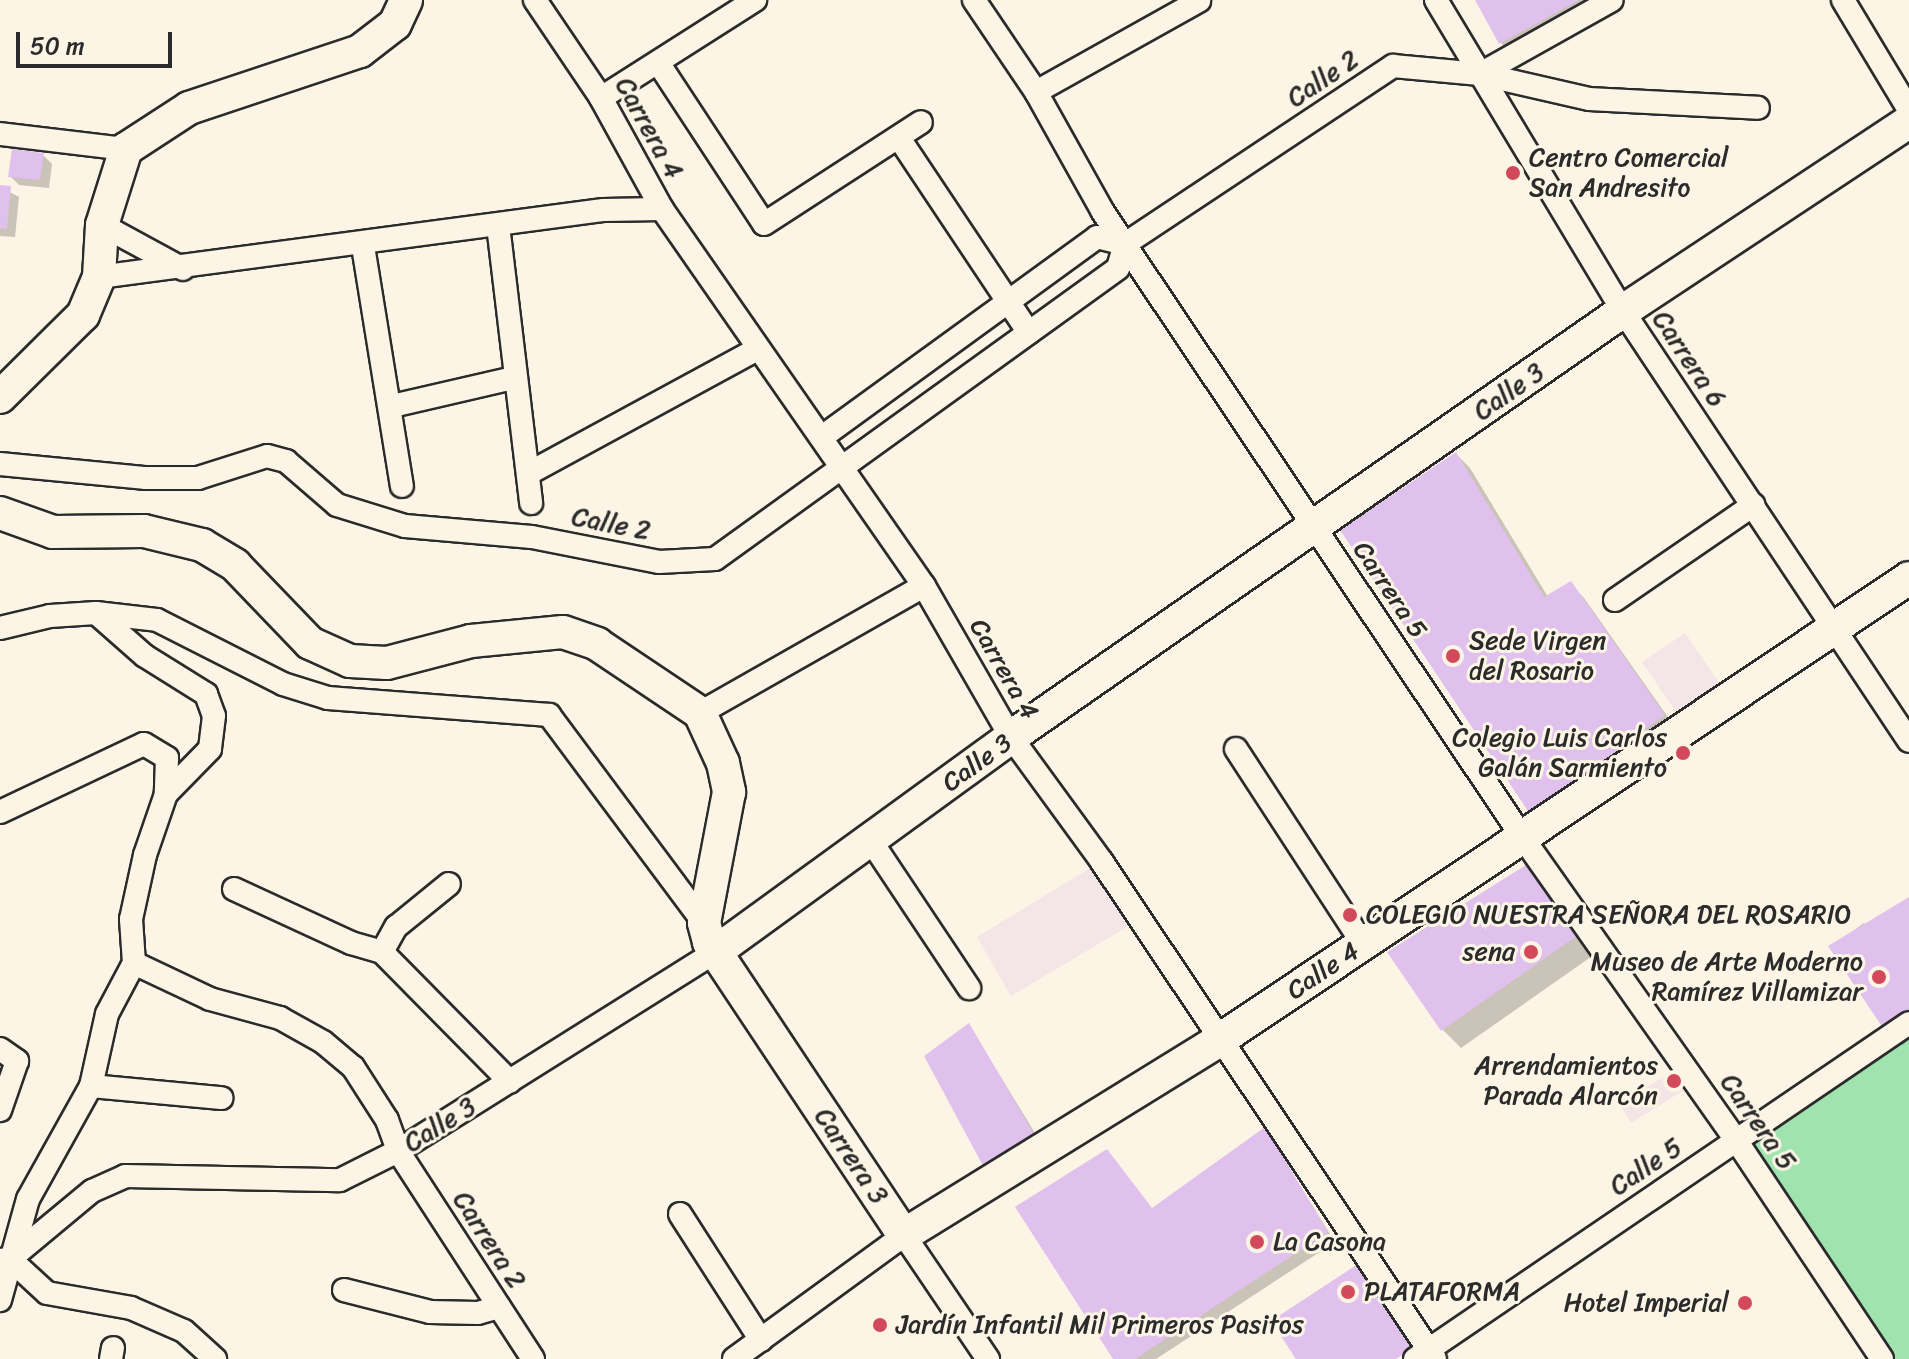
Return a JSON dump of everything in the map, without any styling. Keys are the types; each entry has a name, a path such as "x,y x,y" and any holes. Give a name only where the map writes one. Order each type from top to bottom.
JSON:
{"main road":[{"path":"0,397 83,315 99,277 102,225 126,149 189,108 360,51 395,24 406,0"},
{"name":"Calle 3","path":"709,938 871,841 1011,737 1315,529 1623,311 1909,122"},
{"path":"1,517 53,532 170,534 202,545 235,565 310,643 350,661 387,663 471,641 563,632 597,644 700,713 723,763 729,792 709,938"},
{"name":"Calle 4","path":"904,1235 1221,1039 1909,578"},
{"name":"Carrera 3","path":"709,938 904,1235"}],"street":[{"name":"Carrera 4","path":"535,0 601,98 662,209 845,468 924,586 1011,737 1221,1039 1427,1356"},
{"path":"601,98 659,64 755,0"},
{"name":"Carrera 5","path":"974,0 1036,92 1125,244 1315,529 1523,838 1736,1140 1882,1359"},
{"name":"Carrera 6","path":"1436,0 1623,311 1909,741"},
{"path":"1480,74 1612,0"},
{"path":"1843,0 1909,110"},
{"path":"1036,92 1199,1"},
{"path":"659,64 764,224 921,122"},
{"name":"Calle 2","path":"0,464 146,478 198,478 267,456 286,461 337,505 405,526 532,537 659,562 715,559 1118,268 1125,244 1393,66 1480,74 1589,99 1758,108"},
{"path":"0,134 126,149"},
{"path":"899,138 1029,333"},
{"path":"99,277 363,246 603,210 662,209"},
{"path":"102,225 184,269"},
{"path":"498,225 513,378 531,472 531,503"},
{"path":"822,437 1097,237 1125,244"},
{"path":"363,246 392,406 402,486"},
{"path":"531,472 758,349"},
{"path":"392,406 513,378"},
{"path":"1615,600 1753,505"},
{"path":"700,713 924,586"},
{"path":"0,628 50,616 96,613 145,656 195,686 212,705 210,749 166,794"},
{"name":"Carrera 3","path":"96,613 157,620 283,684 328,698 542,713 557,721 709,938"},
{"path":"0,812 144,744 167,758 166,794 138,885 131,919 134,963 107,1014 91,1086 44,1165 5,1259 0,1300"},
{"path":"1236,749 1363,944"},
{"path":"871,841 969,988"},
{"path":"382,952 396,927 449,884"},
{"path":"234,889 351,943 382,952 510,1082"},
{"name":"Calle 3","path":"5,1259 59,1214 125,1176 340,1180 398,1151 510,1082 709,938"},
{"name":"Carrera 2","path":"134,963 210,999 256,1007 323,1042 353,1067 387,1120 398,1151 533,1359"},
{"name":"Calle 5","path":"1427,1356 1909,1023"},
{"path":"0,1049 17,1061 0,1110"},
{"path":"91,1086 221,1098"},
{"path":"680,1214 761,1340"},
{"name":"Carrera 3","path":"904,1235 988,1359"},
{"name":"Calle 4","path":"734,1359 904,1235"},
{"path":"5,1259 47,1293 131,1308 184,1331 215,1359"},
{"path":"344,1290 430,1312 478,1313 499,1307"}],"shaded area":[{"path":"1685,633 1724,690 1681,719 1642,662"},
{"path":"1095,865 1132,924 1011,996 977,937"},
{"path":"1675,1070 1686,1089 1631,1123 1619,1104"}],"green space":[{"path":"1909,1025 1909,1359 1881,1359 1736,1140"}],"building":[{"path":"1475,0 1579,0 1499,44"},
{"path":"12,149 44,153 40,180 8,177"},
{"path":"0,185 11,186 7,229 0,228"},
{"path":"1456,452 1544,597 1571,581 1665,715 1530,814 1340,530"},
{"name":"sena","path":"1529,863 1581,933 1441,1031 1387,952"},
{"name":"Museo de Arte Moderno Ramírez Villamizar","path":"1909,897 1909,1008 1883,1028 1828,946"},
{"path":"969,1023 1038,1141 988,1175 924,1056"},
{"name":"La Casona","path":"1265,1127 1328,1232 1135,1359 1113,1359 1015,1207 1107,1149 1152,1208"},
{"name":"PLATAFORMA","path":"1361,1262 1415,1347 1396,1359 1296,1359 1271,1321"}],"place":[{"name":"Centro Comercial San Andresito","path":"1513,173"},
{"name":"Sede Virgen del Rosario","path":"1453,656"},
{"name":"Colegio Luis Carlos Galán Sarmiento","path":"1683,753"},
{"name":"COLEGIO NUESTRA SEÑORA DEL ROSARIO","path":"1350,915"},
{"name":"sena","path":"1531,952"},
{"name":"Museo de Arte Moderno Ramírez Villamizar","path":"1879,977"},
{"name":"Arrendamientos Parada Alarcón","path":"1674,1081"},
{"name":"La Casona","path":"1257,1242"},
{"name":"PLATAFORMA","path":"1348,1292"},
{"name":"Hotel Imperial","path":"1745,1303"},
{"name":"Jardín Infantil Mil Primeros Pasitos","path":"880,1325"}]}
